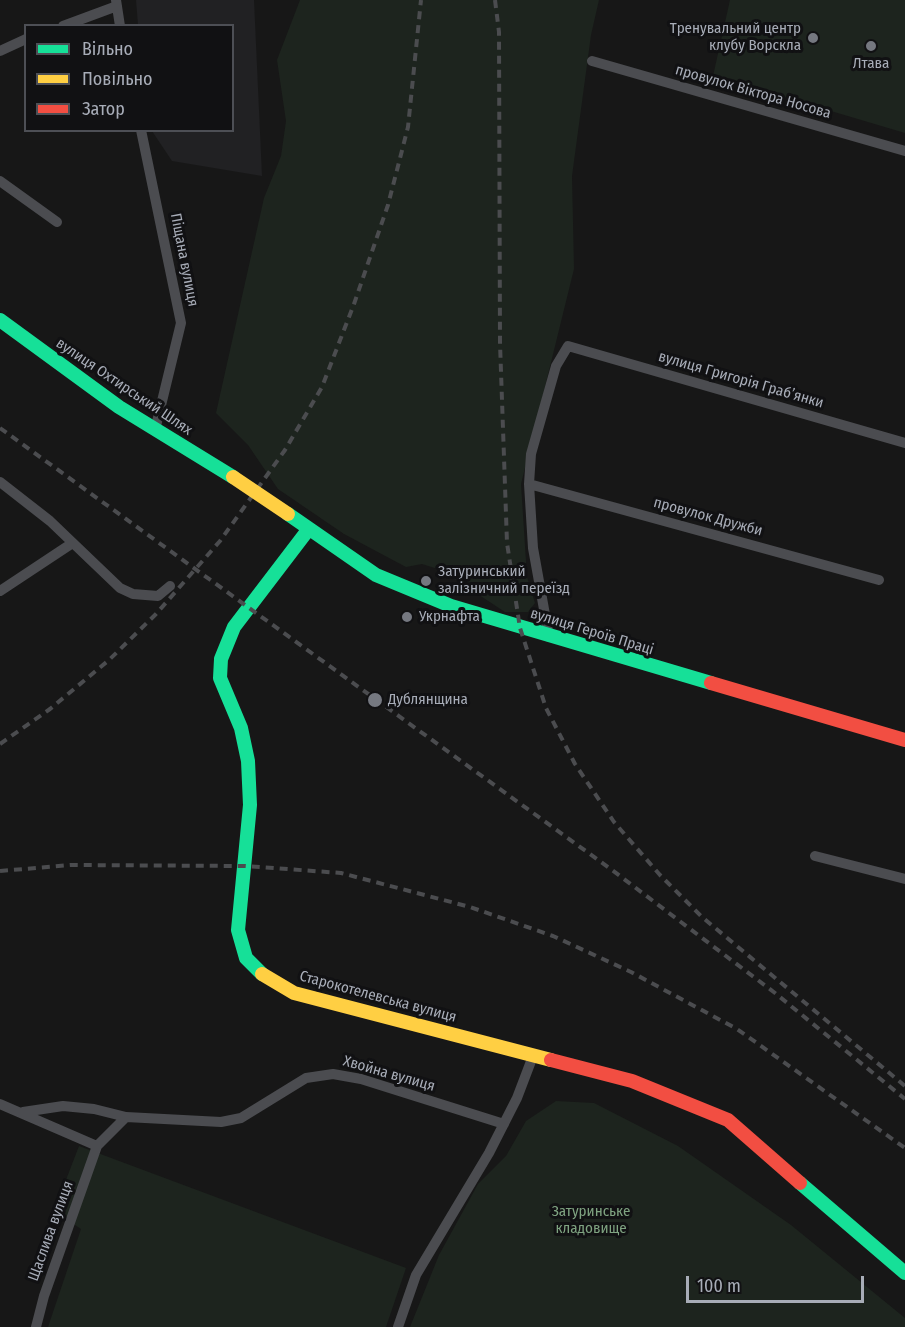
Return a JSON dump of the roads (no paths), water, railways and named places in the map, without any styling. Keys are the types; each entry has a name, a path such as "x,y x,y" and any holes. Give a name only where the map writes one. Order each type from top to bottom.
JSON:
{"street":[{"path":"68,24 117,3 120,24"},
{"path":"0,51 24,40"},
{"name":"провулок Віктора Носова","path":"592,61 905,152"},
{"name":"Піщана вулиця","path":"141,132 180,323 155,430"},
{"path":"0,181 57,222"},
{"name":"вулиця Охтирський Шлях","path":"0,320 155,430 233,477 288,514"},
{"name":"вулиця Григорія Грабʼянки","path":"530,484 531,454 556,366 568,346 905,443"},
{"path":"0,482 50,521 71,544 120,588 133,594 158,596 170,586"},
{"path":"530,484 533,548 549,637"},
{"name":"провулок Дружби","path":"530,484 879,580"},
{"name":"вулиця Героїв Праці","path":"288,514 376,575 451,606 549,637 905,740"},
{"name":"Старокотелевська вулиця","path":"308,530 234,627 221,659 220,678 241,728 248,761 250,806 238,930 246,958 266,978 294,993 632,1081 728,1120 905,1273"},
{"path":"0,591 71,544"},
{"path":"814,856 905,879"},
{"path":"398,1327 416,1275 504,1124 533,1056"},
{"name":"Хвойна вулиця","path":"23,1112 63,1106 94,1109 126,1117 221,1122 241,1118 306,1078 333,1074 361,1079 504,1124"},
{"path":"0,1104 97,1146"},
{"name":"Щаслива вулиця","path":"36,1327 44,1296 97,1146 126,1117"}],"railway":[{"path":"0,744 50,709 109,660 156,614 220,541 285,450 322,387 388,205 408,127 421,0"},
{"path":"495,0 499,32 500,343 507,543 520,628 546,708 575,764 614,822 660,875 702,917 905,1086"},
{"path":"0,428 612,870 775,993 905,1099"},
{"path":"0,871 71,865 245,866 341,873 470,907 553,936 631,972 737,1029 905,1148"}],"place":[{"name":"Тренувальний центр клубу Ворскла","path":"813,38"},
{"name":"Лтава","path":"871,46"},
{"name":"Затуринський залізничний переїзд","path":"426,581"},
{"name":"Укрнафта","path":"407,617"},
{"name":"Дублянщина","path":"375,700"}],"park label":[{"name":"Затуринське кладовище","path":"591,1220"}]}
